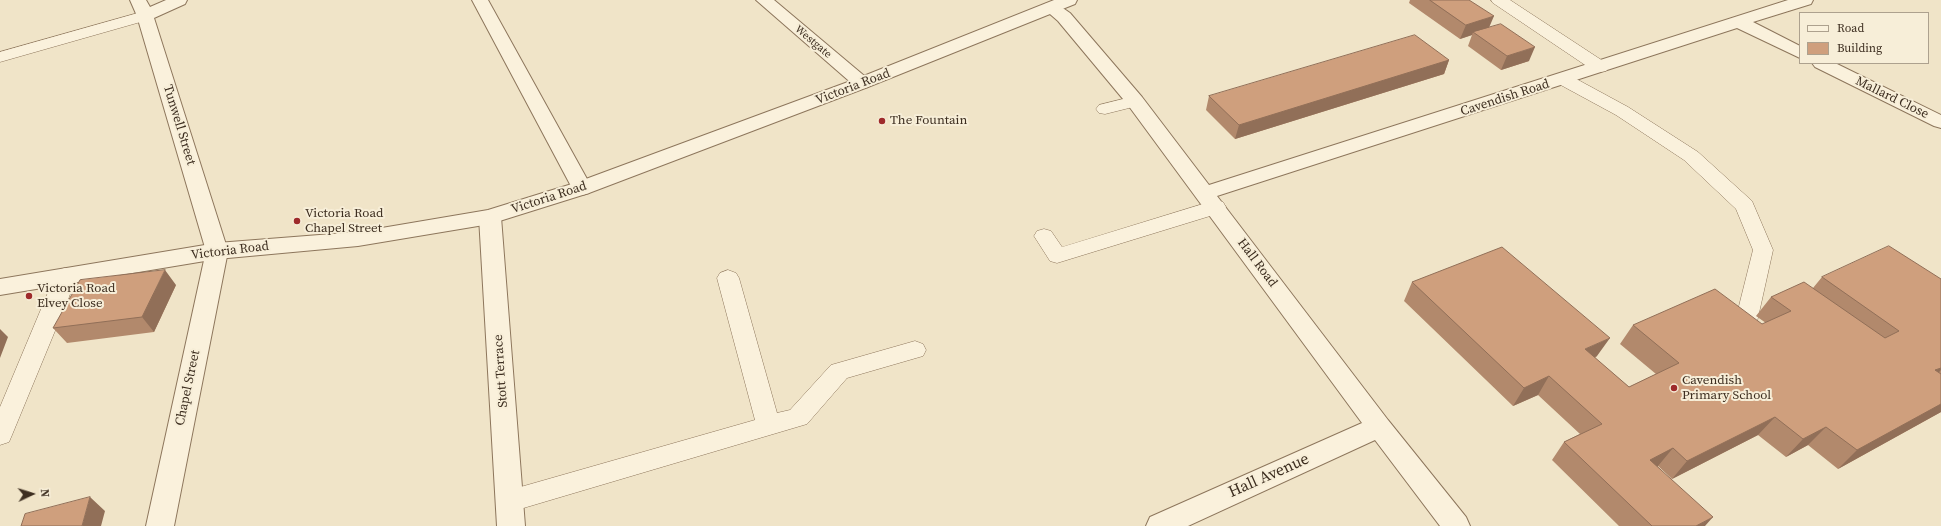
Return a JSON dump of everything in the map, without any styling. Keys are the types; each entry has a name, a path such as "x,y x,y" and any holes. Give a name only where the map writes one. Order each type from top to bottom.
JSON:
{"street":[{"path":"141,8 179,0"},
{"path":"480,0 582,188"},
{"name":"Westgate","path":"764,0 862,83"},
{"name":"Cavendish Road","path":"1210,200 1563,79 1805,0"},
{"name":"Victoria Road","path":"0,286 217,251 358,239 490,217 582,188 862,83 1060,4"},
{"name":"Hall Road","path":"1060,4 1064,17 1135,101 1379,427 1456,526"},
{"name":"Tunwell Street","path":"141,8 217,251"},
{"path":"1739,22 1799,52"},
{"name":"Mallard Close","path":"1823,64 1941,122"},
{"name":"Stott Terrace","path":"490,217 511,526"},
{"name":"Chapel Street","path":"160,526 217,251"},
{"name":"Hall Avenue","path":"1160,526 1379,427"}],"lane":[{"path":"1499,0 1600,67"},
{"path":"0,57 141,8"},
{"path":"1563,79 1622,111 1691,156 1745,206 1763,250 1746,322"},
{"path":"1105,108 1135,101"},
{"path":"1044,236 1057,256 1210,200"},
{"path":"0,436 58,297 65,276"},
{"path":"728,278 769,426"},
{"path":"510,501 798,417 839,371 915,350"}],"building":[{"path":"1430,0 1469,0 1494,16 1466,25"},
{"path":"1501,24 1535,47 1507,56 1473,32"},
{"path":"1415,35 1449,60 1239,125 1209,96"},
{"path":"1889,246 1941,279 1941,368 1935,370 1941,374 1941,404 1857,450 1826,427 1803,439 1775,417 1687,461 1673,448 1650,460 1713,517 1696,526 1652,526 1564,442 1602,424 1549,376 1524,388 1412,282 1502,247 1610,338 1585,349 1629,387 1679,363 1633,325 1715,289 1762,324 1791,311 1771,297 1804,282 1885,338 1899,331 1822,277"},
{"path":"165,270 142,317 53,328 80,280"},
{"path":"90,497 82,526 21,526 25,514"}],"place":[{"name":"The Fountain","path":"882,121"},
{"name":"Victoria Road Chapel Street","path":"297,221"},
{"name":"Victoria Road Elvey Close","path":"29,296"},
{"name":"Cavendish Primary School","path":"1674,388"}]}
